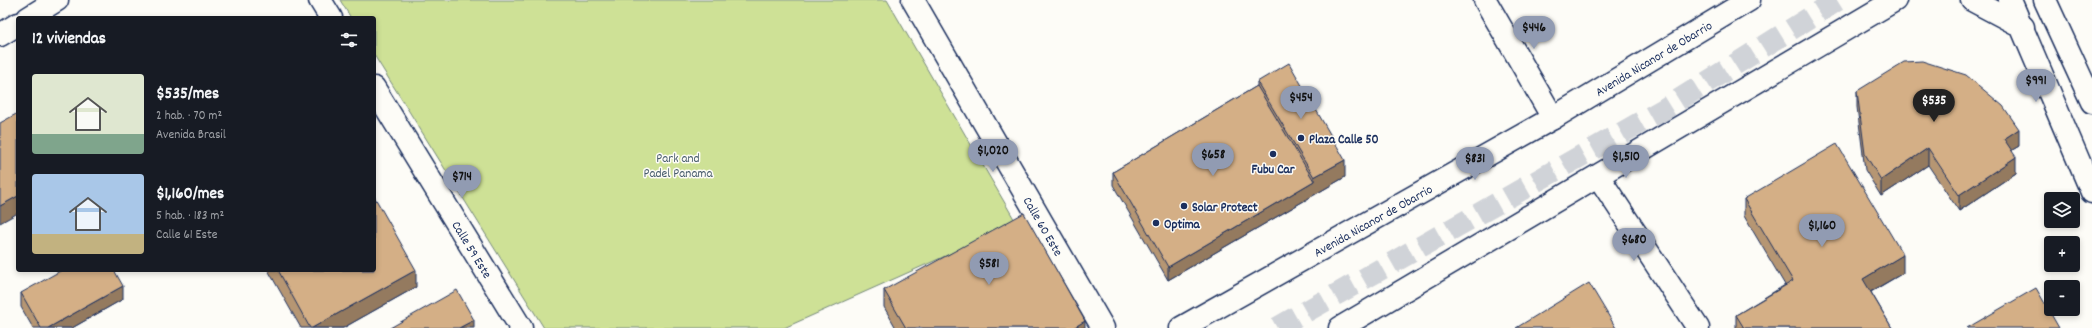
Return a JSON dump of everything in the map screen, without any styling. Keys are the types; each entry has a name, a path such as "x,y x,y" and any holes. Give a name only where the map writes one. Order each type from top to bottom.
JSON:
{"street":[{"path":"31,16 57,0"},
{"path":"320,0 330,16"},
{"name":"Calle 60 Este","path":"912,0 1103,328"},
{"path":"1485,0 1553,118"},
{"name":"Avenida Nicanor de Obarrio","path":"1181,328 1553,118 1749,0"},
{"path":"1340,328 1895,0"},
{"path":"1972,0 2023,27"},
{"path":"2010,0 2023,27 2092,192"},
{"path":"2050,5 2092,102"},
{"path":"0,35 16,25"},
{"name":"Calle 59 Este","path":"376,91 521,328"},
{"path":"1598,176 1698,328"}],"green space":[{"name":"Park and Padel Panama","path":"340,0 887,0 1017,224 784,328 544,328 376,58 376,16 350,16"}],"building":[{"path":"1922,61 1966,75 2003,106 2019,129 2004,139 2016,157 1959,195 1928,148 1881,180 1865,154 1857,91 1904,62"},
{"name":"Plaza Calle 50","path":"1289,63 1345,160 1314,177 1257,82"},
{"path":"1257,86 1314,181 1168,267 1113,172"},
{"path":"16,114 16,197 0,206 0,123"},
{"path":"1837,144 1903,255 1863,279 1892,328 1744,328 1736,315 1793,281 1744,199"},
{"path":"376,200 416,270 310,328 279,272 376,272"},
{"path":"1024,213 1085,321 1073,328 906,328 884,290"},
{"path":"58,272 115,272 123,286 48,328 41,328 21,293"},
{"path":"1589,283 1616,328 1516,328"},
{"path":"2036,288 2044,302 2044,316 2052,316 2059,328 1967,328"},
{"path":"457,290 474,320 459,328 390,328"}],"tunnel":[{"path":"1277,328 1664,109 1838,0"}],"place":[{"name":"Plaza Calle 50","path":"1301,138"},
{"name":"Fubu Car","path":"1273,154"},
{"name":"Solar Protect","path":"1184,206"},
{"name":"Optima","path":"1156,223"}]}
